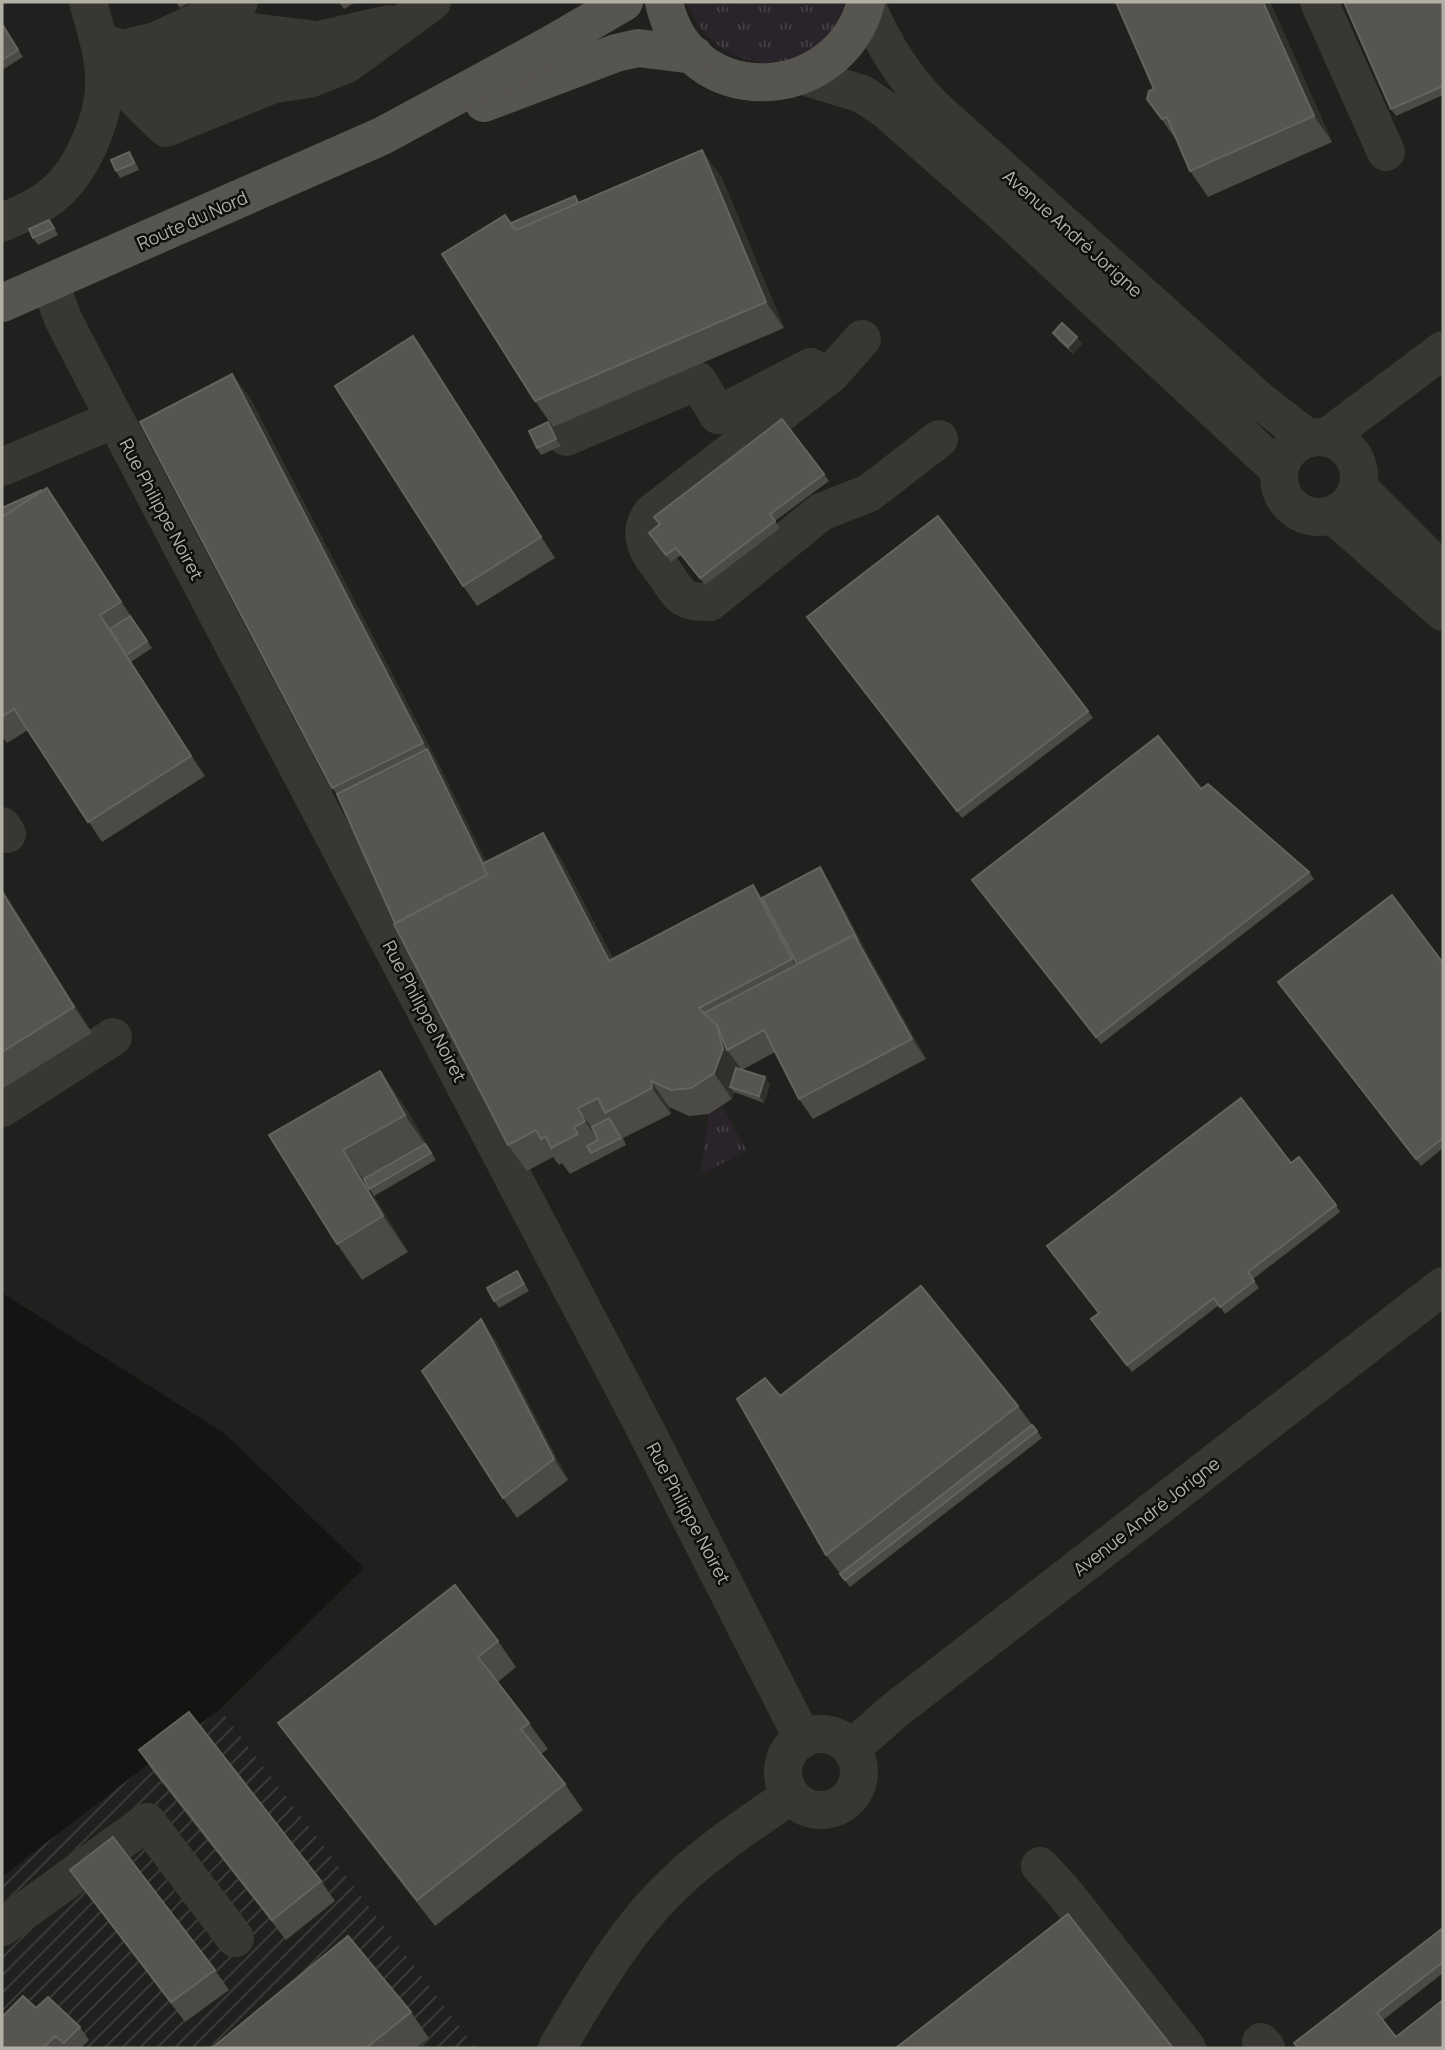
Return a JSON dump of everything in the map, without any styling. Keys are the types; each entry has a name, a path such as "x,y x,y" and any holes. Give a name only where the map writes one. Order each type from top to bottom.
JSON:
{"main road":[{"name":"Route du Nord","path":"2,303 382,136 624,2"},
{"path":"664,2 678,36 694,55 713,69 734,79 758,83 804,76 826,64 844,47 857,27 866,3"},
{"name":"Route du Nord","path":"382,136 511,94 615,54 638,48 694,55"}],"street":[{"path":"88,2 100,42 125,92 166,128 274,84 309,79 346,64 416,12"},
{"path":"100,42 122,49 156,41 239,2"},
{"path":"1319,2 1386,152"},
{"name":"Avenue André Jorigne","path":"866,3 893,59 910,84 934,109 1260,401 1318,438"},
{"path":"2,223 51,197 65,181 101,119 125,92 416,12"},
{"name":"Avenue André Jorigne","path":"804,76 862,94 886,110 995,206 1279,470"},
{"name":"Rue Philippe Noiret","path":"50,283 63,318 115,419 646,1431 803,1739"},
{"path":"566,437 698,381 718,415 862,338 831,374 652,513 646,521 643,534 645,547 681,596 698,602 710,602 821,512 869,493 939,439"},
{"path":"1413,374 1358,476 1353,500 1333,515 1309,516 1289,504 1282,493 1279,470 1290,450 1318,438 1413,374 1443,350"},
{"path":"2,467 115,419"},
{"path":"1318,438 1345,446 1358,476 1443,572"},
{"path":"1333,515 1393,565 1443,612"},
{"path":"2,1108 113,1037"},
{"name":"Avenue André Jorigne","path":"851,1749 904,1703 1443,1286"},
{"path":"829,1735 841,1740 851,1749 856,1758 859,1777 857,1787 845,1802 836,1807 817,1810 807,1808 791,1796 786,1786 784,1764 788,1754 803,1739 829,1735"},
{"path":"558,2048 593,1985 663,1894 731,1839 791,1796"},
{"path":"2,1927 147,1822 234,1938"},
{"path":"1040,1866 1063,1891 1187,2048"}],"shaded area":[{"path":"2,2 1443,2 1443,2048 476,2048 220,1709 364,1568 224,1433 2,1293"},
{"path":"220,1709 476,2048 2,2048 2,1877"}],"green space":[{"path":"687,2 845,2 833,29 821,43 802,55 783,62 763,63 725,50 709,37 696,21"},
{"path":"723,1108 747,1151 700,1175 709,1114"}],"building":[{"path":"1116,2 1263,2 1314,116 1190,171 1167,117 1162,119 1147,99 1149,91 1154,89"},
{"path":"1344,2 1443,2 1443,86 1391,109"},
{"path":"2,24 18,50 2,60"},
{"path":"702,150 766,302 535,401 442,254 505,215 515,230"},
{"path":"129,152 134,163 116,171 111,160"},
{"path":"575,196 578,203 516,230 511,223"},
{"path":"49,220 54,228 33,238 29,229"},
{"path":"1062,323 1077,337 1068,347 1053,333"},
{"path":"413,336 541,537 463,586 335,386"},
{"path":"232,374 423,743 332,788 140,422"},
{"path":"782,419 824,474 770,514 775,521 700,578 676,548 666,555 649,533 660,524 654,517"},
{"path":"548,422 556,439 537,448 529,431"},
{"path":"47,488 121,602 100,615 191,756 88,822 14,709 2,717 2,517"},
{"path":"42,490 2,517 2,508"},
{"path":"938,516 1088,711 957,811 807,617"},
{"path":"130,616 147,641 126,655 110,629"},
{"path":"1158,736 1201,789 1208,784 1309,872 1096,1037 972,880"},
{"path":"427,749 487,875 395,923 337,794"},
{"path":"543,833 609,961 753,885 792,959 699,1008 717,1025 723,1049 714,1073 691,1088 671,1090 651,1081 652,1088 605,1113 598,1098 578,1108 585,1121 574,1127 578,1134 551,1148 546,1136 541,1139 536,1130 508,1145 394,924 487,875 482,864"},
{"path":"820,867 858,941 854,935 797,964 762,898"},
{"path":"2,892 74,1007 2,1052"},
{"path":"1392,895 1443,963 1443,1138 1416,1159 1278,982"},
{"path":"854,935 912,1039 799,1099 764,1030 727,1050 717,1025 704,1013"},
{"path":"736,1068 765,1077 759,1096 730,1087"},
{"path":"380,1071 405,1115 343,1150 383,1216 337,1244 269,1135"},
{"path":"1241,1098 1291,1163 1299,1157 1336,1205 1248,1272 1254,1281 1220,1307 1214,1298 1127,1365 1091,1319 1099,1313 1047,1246"},
{"path":"609,1118 621,1138 591,1153 587,1146 598,1140 592,1127"},
{"path":"425,1144 431,1153 369,1189 364,1179"},
{"path":"517,1271 524,1284 494,1301 487,1288"},
{"path":"921,1286 1018,1406 826,1555 737,1399 765,1378 780,1396"},
{"path":"481,1319 554,1459 503,1498 422,1371"},
{"path":"1032,1425 1037,1431 845,1580 840,1574"},
{"path":"455,1585 498,1641 478,1657 529,1723 521,1729 565,1784 417,1900 278,1723"},
{"path":"189,1712 321,1881 272,1920 139,1750"},
{"path":"113,1837 215,1970 171,2002 70,1870"},
{"path":"1068,1914 1173,2048 896,2048"},
{"path":"1443,1928 1443,1962 1377,2013 1396,2037 1443,2000 1443,2048 1298,2048 1294,2043"},
{"path":"348,1936 411,2012 366,2048 212,2048"},
{"path":"23,1996 36,2008 48,1997 80,2027 64,2043 55,2036 43,2048 2,2048 2,2017"}]}
